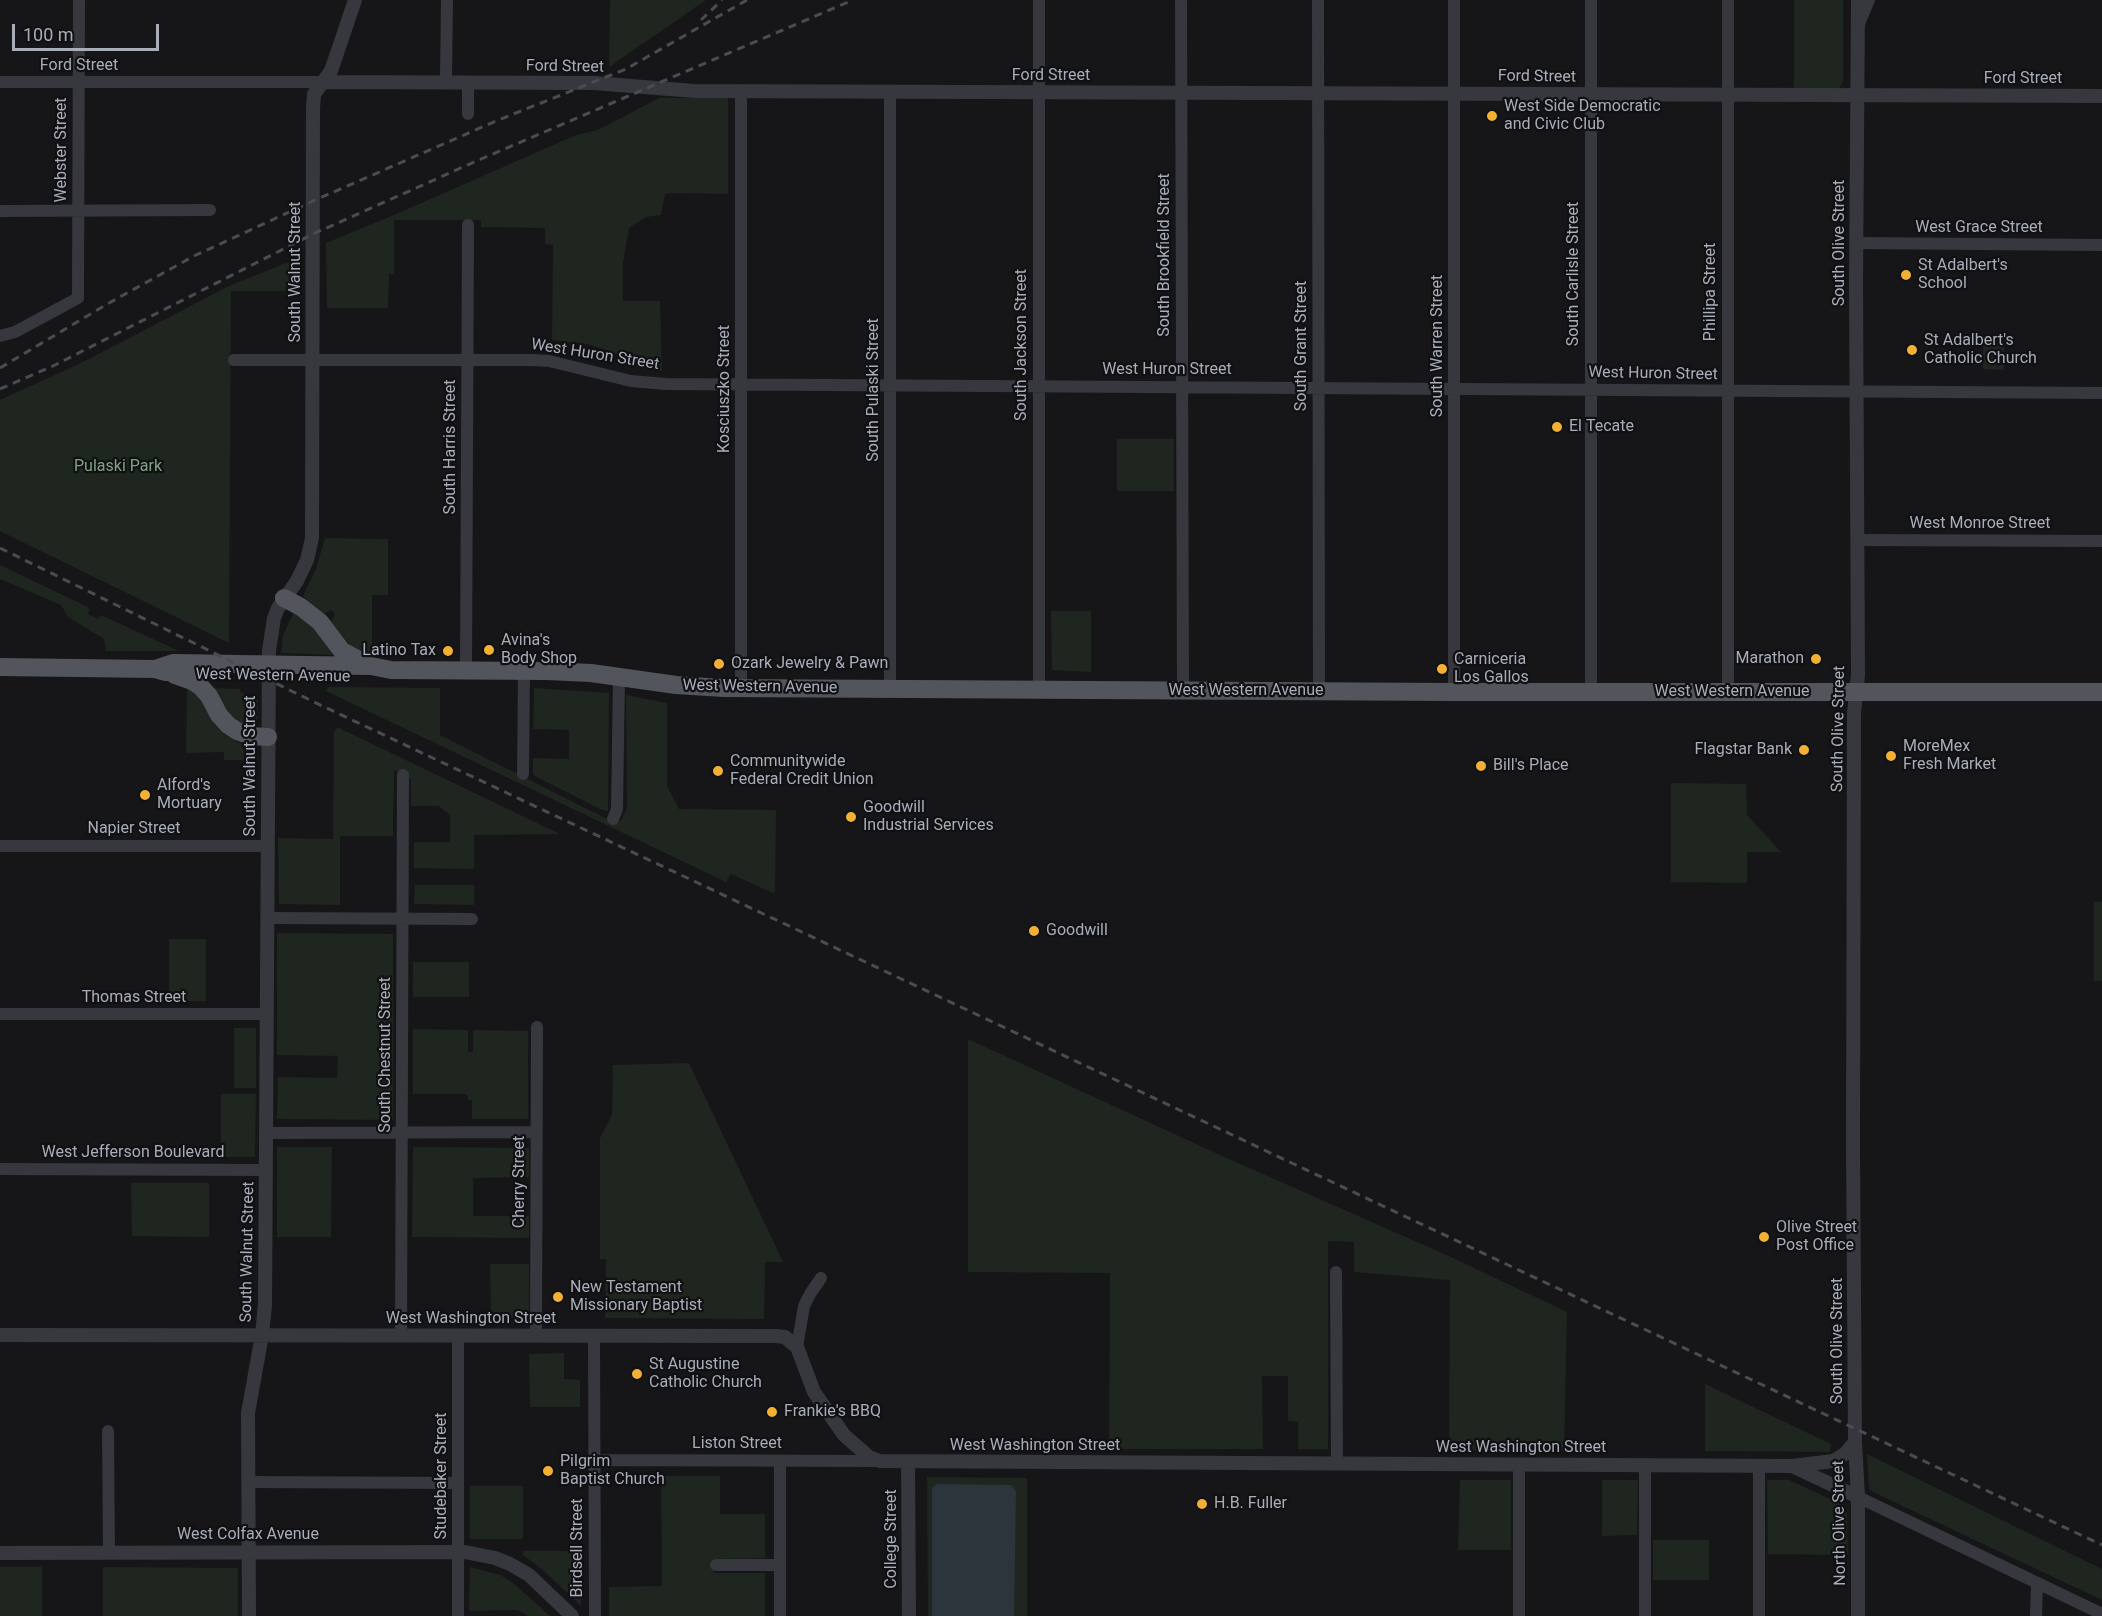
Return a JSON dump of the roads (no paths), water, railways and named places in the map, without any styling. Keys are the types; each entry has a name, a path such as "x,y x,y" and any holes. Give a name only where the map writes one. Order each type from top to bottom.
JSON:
{"main road":[{"path":"284,598 302,607 320,622 342,651 370,666"},
{"name":"West Western Avenue","path":"155,669 173,663 371,677 391,670"},
{"name":"West Western Avenue","path":"0,667 155,669 176,675 370,666 391,670 591,673 676,685 741,688 1454,692 2102,692"},
{"path":"176,675 201,687 228,725 251,736 268,737"}],"street":[{"name":"Webster Street","path":"0,336 15,332 76,300 78,295 79,0"},
{"name":"South Walnut Street","path":"249,1616 248,1413 265,1305 270,637 274,618 307,560 312,538 314,94 331,71 355,0"},
{"path":"446,82 447,0"},
{"name":"South Jackson Street","path":"1039,0 1039,690"},
{"name":"South Brookfield Street","path":"1181,0 1183,690"},
{"name":"South Grant Street","path":"1318,0 1319,691"},
{"name":"South Warren Street","path":"1454,0 1454,692"},
{"name":"South Carlisle Street","path":"1591,0 1591,692"},
{"name":"Phillipa Street","path":"1728,0 1728,692"},
{"name":"South Olive Street","path":"1855,1436 1854,714 1858,675 1856,94 1858,0"},
{"name":"South Olive Street","path":"1858,28 1869,0"},
{"name":"Ford Street","path":"0,82 594,83 694,91 2102,96"},
{"path":"468,82 468,114"},
{"name":"Kosciuszko Street","path":"741,90 741,688"},
{"name":"South Pulaski Street","path":"890,91 890,689"},
{"path":"0,210 210,210"},
{"name":"South Harris Street","path":"466,670 468,225"},
{"name":"West Grace Street","path":"1856,243 2102,245"},
{"name":"West Huron Street","path":"234,360 549,362 631,381 741,384 2102,393"},
{"name":"West Monroe Street","path":"1857,540 2102,541"},
{"path":"523,774 524,671"},
{"path":"614,819 617,809 619,676"},
{"name":"South Chestnut Street","path":"401,1335 403,775"},
{"name":"Napier Street","path":"0,846 267,846"},
{"path":"267,918 472,919"},
{"name":"Thomas Street","path":"0,1014 267,1014"},
{"name":"Cherry Street","path":"536,1335 537,1027"},
{"path":"266,1133 536,1132"},
{"name":"West Jefferson Boulevard","path":"0,1169 266,1170"},
{"path":"1336,1272 1337,1464"},
{"path":"821,1278 804,1306 797,1347 812,1389 832,1419 856,1446 869,1457 880,1461"},
{"name":"West Washington Street","path":"0,1335 776,1336 785,1337 797,1347"},
{"name":"Studebaker Street","path":"458,1335 458,1616"},
{"name":"Birdsell Street","path":"594,1335 595,1616"},
{"path":"108,1431 109,1552"},
{"path":"1792,1466 1833,1461 1845,1454 1855,1436"},
{"name":"North Olive Street","path":"1855,1436 1858,1497 1858,1616"},
{"name":"Liston Street","path":"594,1460 880,1461"},
{"path":"780,1461 780,1616"},
{"name":"West Washington Street","path":"880,1461 1792,1466 2102,1614"},
{"name":"College Street","path":"908,1462 909,1616"},
{"path":"1519,1464 1519,1616"},
{"path":"1645,1465 1645,1616"},
{"path":"1759,1466 1759,1616"},
{"path":"248,1482 458,1483"},
{"name":"West Colfax Avenue","path":"0,1553 458,1552 495,1558 510,1564 529,1575 572,1616"},
{"path":"716,1565 780,1565"},
{"path":"2036,1616 2037,1584"}],"railway":[{"path":"701,20 722,0"},
{"path":"0,368 194,256 496,121 626,69 747,0"},
{"path":"0,389 55,365 313,234 481,159 853,0"},
{"path":"0,548 314,702 2102,1545"}],"place":[{"name":"West Side Democratic and Civic Club","path":"1492,116"},
{"name":"St Adalbert's School","path":"1906,275"},
{"name":"St Adalbert's Catholic Church","path":"1912,350"},
{"name":"El Tecate","path":"1557,427"},
{"name":"Avina's Body Shop","path":"489,650"},
{"name":"Latino Tax","path":"448,651"},
{"name":"Marathon","path":"1816,659"},
{"name":"Ozark Jewelry & Pawn","path":"719,664"},
{"name":"Carniceria Los Gallos","path":"1442,669"},
{"name":"Flagstar Bank","path":"1804,750"},
{"name":"MoreMex Fresh Market","path":"1891,756"},
{"name":"Bill's Place","path":"1481,766"},
{"name":"Communitywide Federal Credit Union","path":"718,771"},
{"name":"Alford's Mortuary","path":"145,795"},
{"name":"Goodwill Industrial Services","path":"851,817"},
{"name":"Goodwill","path":"1034,931"},
{"name":"Olive Street Post Office","path":"1764,1237"},
{"name":"New Testament Missionary Baptist","path":"558,1297"},
{"name":"St Augustine Catholic Church","path":"637,1374"},
{"name":"Frankie's BBQ","path":"772,1412"},
{"name":"Pilgrim Baptist Church","path":"548,1471"},
{"name":"H.B. Fuller","path":"1202,1504"}],"park label":[{"name":"Pulaski Park","path":"118,467"}]}
